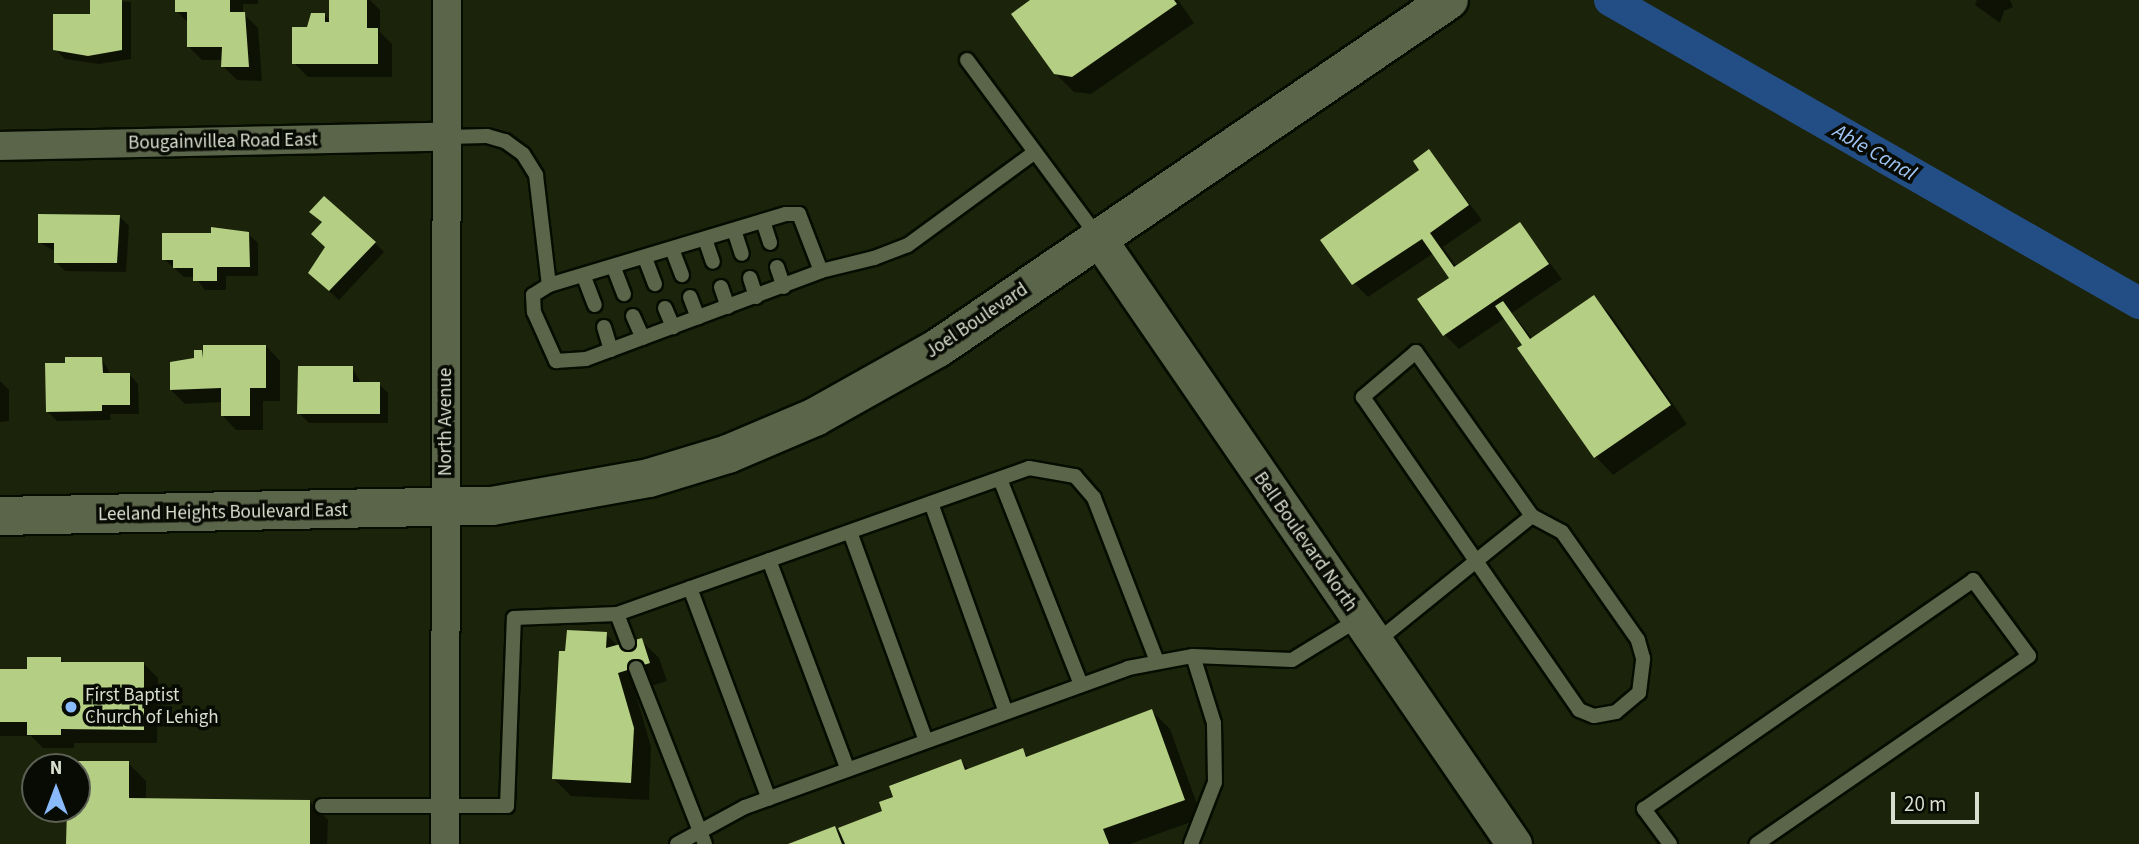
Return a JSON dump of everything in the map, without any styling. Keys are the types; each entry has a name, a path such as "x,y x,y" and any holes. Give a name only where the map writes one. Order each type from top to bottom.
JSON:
{"main road":[{"name":"Joel Boulevard","path":"446,509 568,495 728,454 815,417 898,373 1449,0"},
{"name":"Leeland Heights Boulevard East","path":"0,516 446,509"}],"street":[{"name":"North Avenue","path":"445,844 447,0"},
{"name":"Bougainvillea Road East","path":"0,146 447,137"},
{"name":"Bell Boulevard North","path":"1098,238 1514,844"}],"lane":[{"path":"967,60 1098,238"},
{"path":"447,137 487,136 505,141 523,155 536,174 550,285"},
{"path":"821,271 799,214 763,221 614,268 550,285 533,295 534,312 556,361 586,359 821,271 908,245 1035,152"},
{"path":"763,221 770,243"},
{"path":"734,230 742,254"},
{"path":"705,239 713,262"},
{"path":"672,249 682,275"},
{"path":"645,258 655,284"},
{"path":"777,267 784,286"},
{"path":"614,268 624,294"},
{"path":"584,277 595,305"},
{"path":"750,278 756,297"},
{"path":"721,286 728,307"},
{"path":"690,297 698,318"},
{"path":"665,308 673,327"},
{"path":"634,316 643,338"},
{"path":"604,327 611,350"},
{"path":"1416,352 1532,516 1562,532 1638,640 1643,658 1640,692 1616,712 1594,716 1579,710 1363,397 1416,352"},
{"path":"322,807 507,807 514,618 617,614 1029,468 1075,476 1094,498 1156,659"},
{"path":"1000,479 1081,685"},
{"path":"931,503 1006,712"},
{"path":"677,844 700,830 769,799 1156,659 1193,656 1292,660 1367,631 1476,561 1532,516"},
{"path":"850,532 926,741"},
{"path":"769,561 848,770"},
{"path":"1670,844 1644,809 1973,580 2029,656 1756,844"},
{"path":"690,588 769,799"},
{"path":"617,614 628,643"},
{"path":"1191,844 1215,782 1214,723 1193,656"},
{"path":"636,668 705,844"}],"building":[{"path":"90,0 122,0 122,50 88,56 53,50 53,14 90,14"},
{"path":"175,0 230,0 230,12 245,12 249,67 221,67 222,47 187,47 187,12 175,12"},
{"path":"329,0 367,0 367,28 378,28 378,64 292,64 292,27 307,27 311,13 325,13 325,22 329,22"},
{"path":"1030,0 1174,0 1177,4 1072,77 1054,74 1011,14"},
{"path":"1429,149 1469,205 1430,233 1454,267 1520,222 1549,264 1443,336 1417,299 1449,278 1422,239 1352,285 1320,240 1419,170 1413,161"},
{"path":"324,196 376,242 329,291 308,273 325,247 311,234 322,222 309,212"},
{"path":"38,214 120,215 117,263 54,263 54,243 38,243"},
{"path":"211,227 249,232 250,267 217,267 217,281 193,281 193,268 173,268 173,260 162,260 162,233 211,233"},
{"path":"1594,295 1671,405 1594,458 1517,348 1522,345 1495,306 1503,301 1530,339"},
{"path":"203,345 266,345 266,388 250,388 250,416 221,416 221,388 170,390 170,362 194,358 194,350 202,350 203,358"},
{"path":"65,357 102,357 103,373 130,373 130,405 102,405 102,411 46,412 45,363 65,363"},
{"path":"298,366 353,366 353,382 380,382 380,414 297,414"},
{"path":"567,630 607,632 606,648 642,638 650,663 618,673 634,728 631,783 552,779 559,651 565,651"},
{"path":"27,657 61,657 61,662 144,662 144,730 61,729 61,735 27,735 27,722 0,722 0,669 27,669"},
{"path":"1152,709 1185,800 1103,829 1109,844 845,844 838,828 882,811 879,802 893,797 889,786 961,759 965,770 1023,748 1026,757"},
{"path":"91,761 129,761 129,798 310,800 310,844 66,844 67,823 91,823"},
{"path":"835,826 842,844 788,844"}],"waterway":[{"name":"Able Canal","path":"1610,0 2139,303"}],"place":[{"name":"First Baptist Church of Lehigh","path":"71,707"}]}
